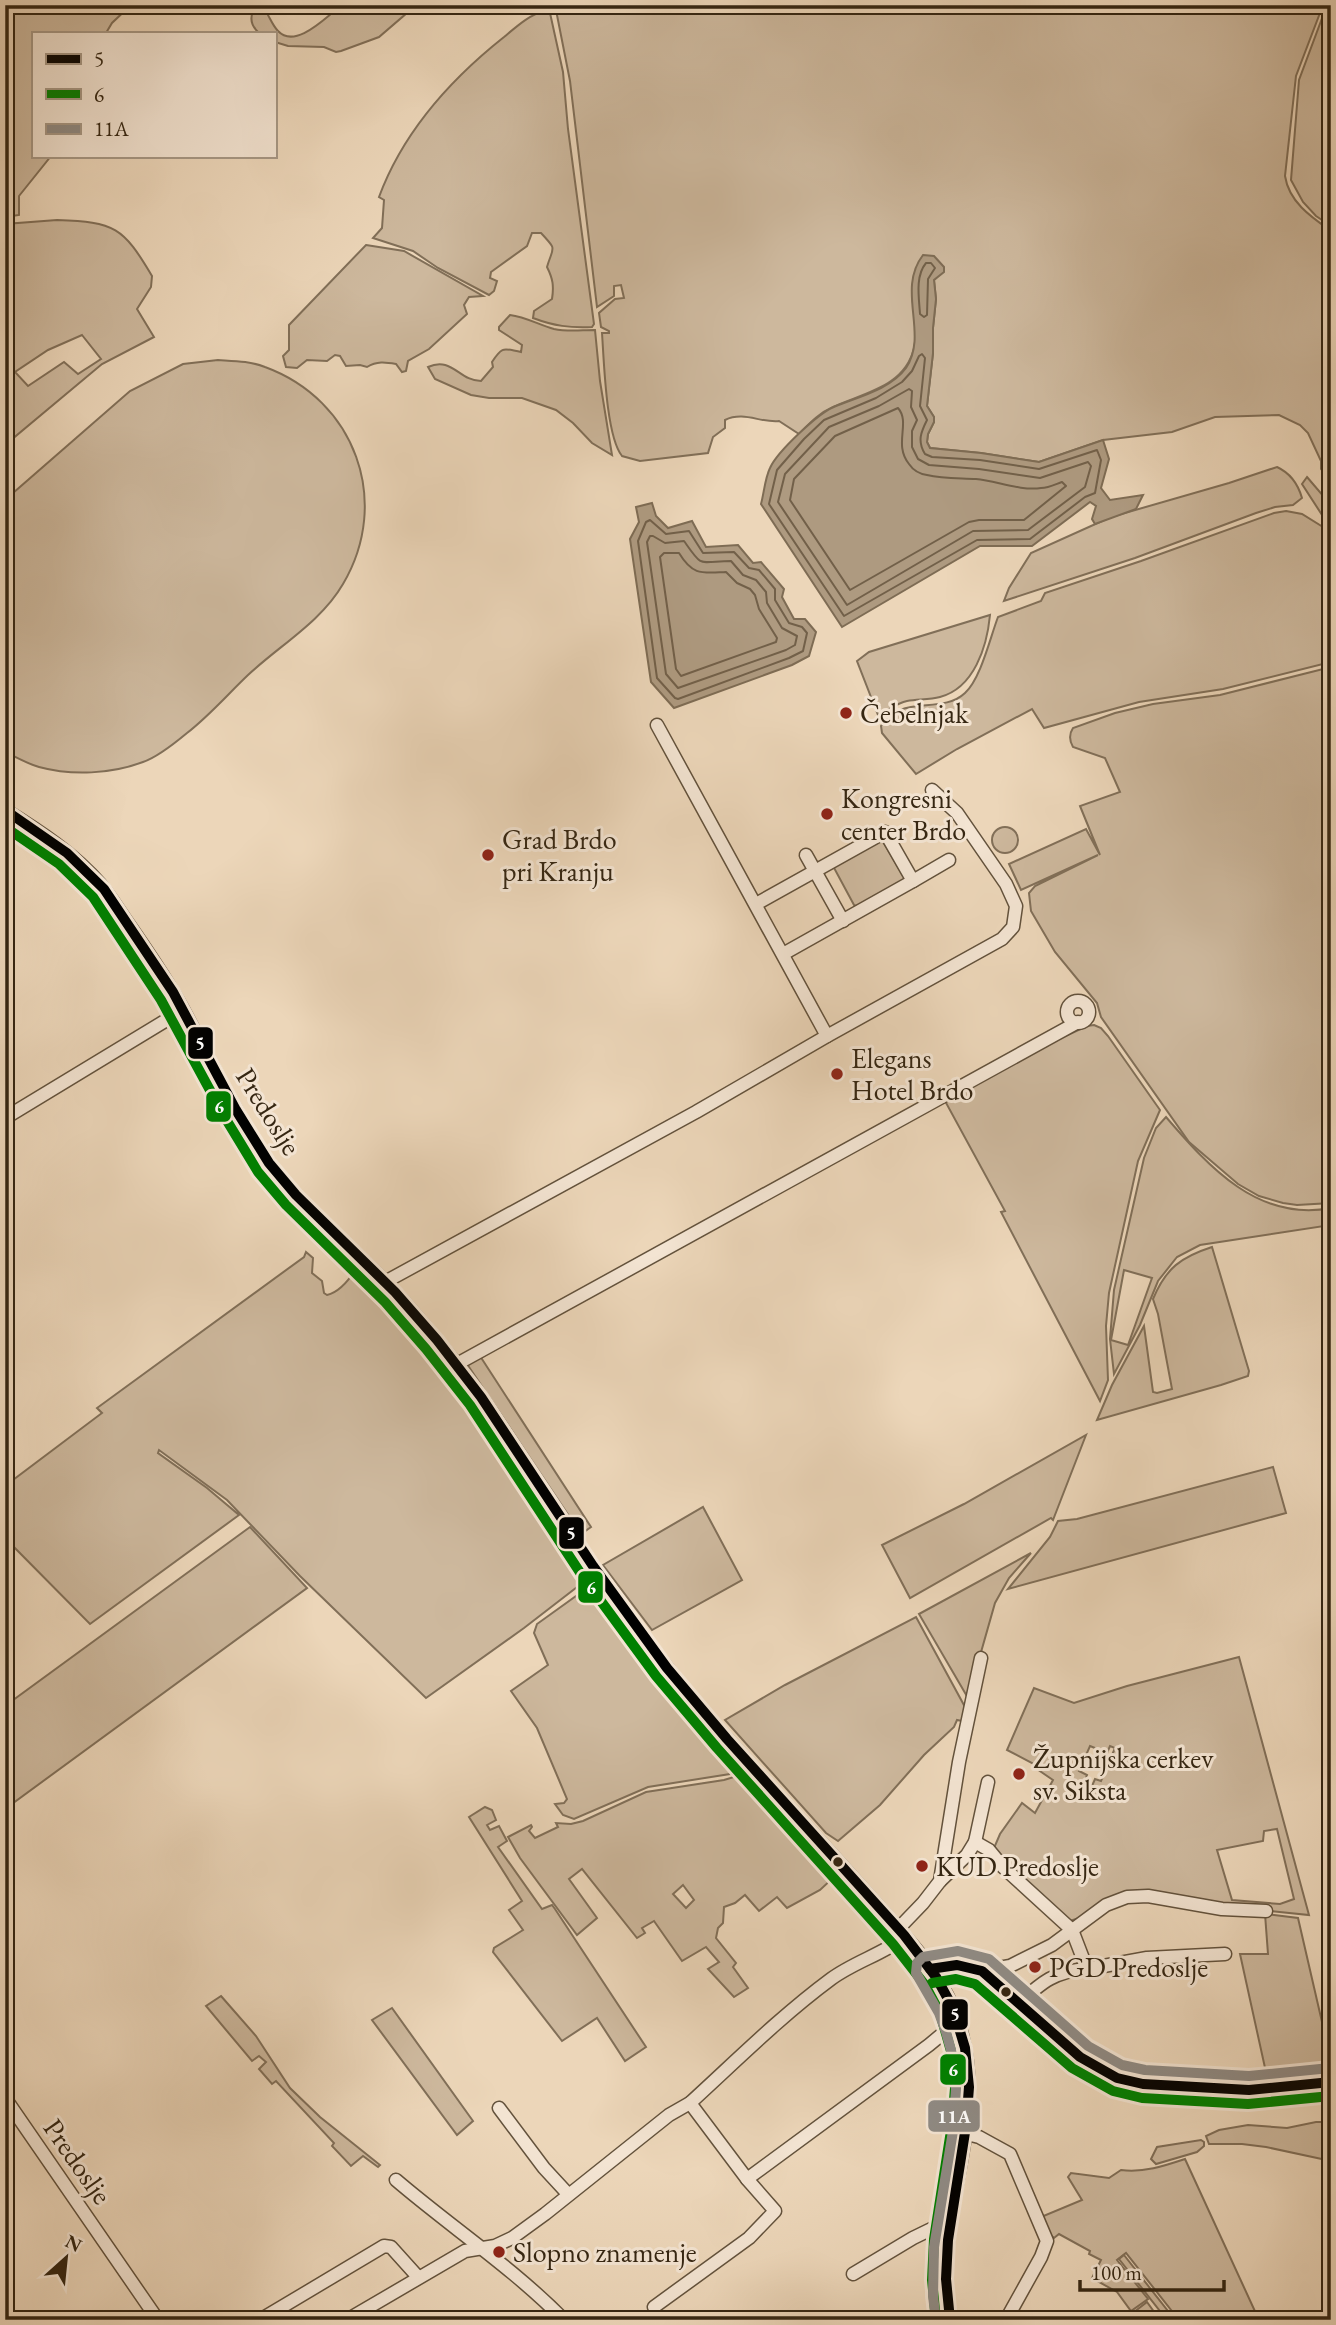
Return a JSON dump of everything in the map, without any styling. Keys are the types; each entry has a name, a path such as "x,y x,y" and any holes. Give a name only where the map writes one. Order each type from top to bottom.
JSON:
{"street":[{"path":"657,725 827,1036"},
{"path":"385,1282 696,1112 1002,939 1013,927 1016,906 1006,884 957,813 932,790"},
{"name":"Predoslje","path":"5,810 50,839 103,887 183,1010 234,1106 271,1165 316,1216 385,1282 457,1364 609,1590 670,1673 750,1766 902,1933"},
{"path":"756,904 885,832 914,881"},
{"path":"806,855 843,921"},
{"path":"783,954 949,860"},
{"path":"5,1118 54,1091 183,1010"},
{"path":"457,1364 1054,1036 1073,1019"},
{"path":"940,1881 959,1762 981,1658"},
{"path":"347,2320 465,2251 495,2246 512,2238 668,2115 690,2102 832,1979 851,1966 894,1945 940,1881 967,1855 975,1842 988,1782"},
{"path":"975,1842 989,1850 1003,1867 1072,1930 1087,1969"},
{"path":"930,1969 957,1965 982,1971 1010,1966 1052,1945 1106,1905 1127,1897 1148,1896 1222,1909 1266,1911"},
{"path":"902,1933 930,1969 951,2003 966,2052 969,2074 967,2134 950,2220 946,2281 950,2320"},
{"path":"1019,2003 1039,1984 1057,1973 1147,1958 1226,1954"},
{"path":"982,1971 1080,2057 1105,2072 1129,2081 1249,2090 1331,2082"},
{"path":"747,2179 958,2021"},
{"name":"Predoslje","path":"5,2098 158,2320"},
{"path":"654,2306 749,2238 775,2211 747,2179 690,2102"},
{"path":"499,2108 544,2168 568,2194"},
{"path":"967,2134 979,2137 1010,2154 1046,2241 1041,2257 1006,2320"},
{"path":"396,2180 502,2265 564,2320"},
{"path":"853,2274 913,2238 950,2220"},
{"path":"502,2265 512,2238"},
{"path":"260,2320 384,2246 391,2247 418,2277"}],"shaded area":[{"path":"5,5 131,5 107,32 32,32 32,158 49,158 19,196 19,215 5,217"},
{"path":"336,5 420,5 414,7 379,37 336,52 324,47 288,46 276,42 276,32 258,32 251,20 256,6 263,7 278,31 293,37 317,25 337,9"},
{"path":"555,5 1323,5 1296,76 1285,176 1296,201 1331,231 1331,482 1321,469 1321,461 1308,433 1300,425 1279,415 1215,417 1172,432 1103,440 1039,462 930,448 927,442 928,434 934,417 927,406 936,299 934,280 937,277 912,293 915,343 902,372 881,387 823,412 799,434 779,421 739,417 725,420 725,428 713,437 708,453 640,461 622,456 612,432 607,398 602,333 609,331 601,327 599,313 615,299 624,298 621,285 614,286 614,296 597,307 570,81"},
{"path":"1327,5 1331,5 1331,226 1316,216 1303,202 1291,180 1299,80"},
{"path":"545,11 550,13 563,72 594,324 592,327 562,326 533,318 534,311 552,299 553,294 551,275 547,267 553,249 541,233 532,233 527,246 491,272 490,278 497,281 494,291 489,295 438,268 413,251 373,238 382,228 384,200 379,197 401,150 415,129 447,89 484,53 523,21"},
{"path":"77,221 115,230 133,247 152,276 151,287 137,309 154,337 102,364 5,445 5,224","holes":["82,335 101,359 78,374 64,362 28,386 15,372 48,350"]},
{"path":"366,245 404,251 483,296 469,297 464,305 467,314 429,349 408,361 406,371 402,372 396,364 388,363 367,367 346,366 340,356 335,355 327,361 307,360 297,368 286,367 283,356 289,350 289,325"},
{"path":"510,315 554,329 595,330 612,455 592,443 556,410 522,398 471,395 435,379 428,367 436,364 450,367 473,380 481,381 493,367 492,362 499,353 507,349 521,352 522,345 499,330"},
{"path":"218,360 259,365 296,382 322,403 342,428 356,457 364,488 364,520 357,552 343,584 312,622 248,675 195,726 149,760 118,769 78,773 39,767 5,752 5,500 130,391 183,364"},
{"path":"1277,467 1290,476 1300,493 1302,498 1293,505 1256,513 1135,558 1004,601 1031,553 1111,517"},
{"path":"1307,477 1331,505 1331,523 1324,518 1302,484"},
{"path":"1286,511 1302,514 1331,532 1331,662 1223,689 1139,702 1044,728 1032,709 916,774 882,733 881,726 898,710 945,703 965,693 976,678 998,617 1041,601 1045,593"},
{"path":"990,615 982,653 977,665 962,685 940,697 903,702 878,715 857,661 869,652"},
{"path":"1331,667 1331,1203 1297,1205 1259,1196 1238,1184 1189,1142 1101,1017 1097,1003 1055,952 1031,911 1029,893 1035,886 1098,855 1021,890 1009,864 1086,829 1100,855 1080,806 1120,792 1105,758 1073,747 1070,737 1073,728 1115,713 1153,704 1220,695"},
{"path":"1005,827 1014,831 1018,840 1014,849 1005,853 996,849 992,840 996,831"},
{"path":"882,840 904,880 858,907 854,905 833,866"},
{"path":"1094,1025 1108,1036 1160,1110 1138,1161 1109,1293 1106,1326 1108,1380 1100,1401 1001,1212 1005,1211 945,1101 1044,1046"},
{"path":"1166,1117 1218,1171 1237,1187 1258,1199 1280,1207 1305,1210 1331,1208 1331,1225 1200,1245 1177,1257 1158,1281 1140,1325 1114,1374 1110,1339 1114,1290 1144,1158 1156,1128","holes":["1124,1270 1152,1278 1128,1345 1111,1340"]},
{"path":"1212,1247 1249,1371 1248,1376 1097,1420 1112,1385 1144,1326 1153,1392 1172,1389 1153,1299 1163,1279 1176,1265"},
{"path":"306,1252 313,1258 312,1273 322,1281 324,1293 327,1295 340,1288 356,1269 413,1324 448,1366 490,1425 590,1577 426,1698 300,1576 227,1500 159,1450 158,1453 239,1515 90,1624 5,1538 5,1486 102,1413 97,1408 304,1257"},
{"path":"480,1356 591,1527 581,1534 467,1364"},
{"path":"1086,1435 1053,1520 1051,1518 910,1598 882,1545 964,1504"},
{"path":"1273,1467 1286,1513 1008,1589 1050,1537 1058,1521 1077,1519"},
{"path":"703,1507 742,1580 652,1630 603,1565"},
{"path":"250,1527 307,1588 5,1809 5,1706"},
{"path":"1031,1553 1009,1578 995,1603 968,1698 919,1614"},
{"path":"596,1585 658,1668 741,1764 740,1768 730,1774 648,1787 574,1819 563,1815 555,1804 564,1803 567,1799 537,1728 511,1691 548,1665 534,1633 537,1624 590,1586"},
{"path":"916,1617 965,1707 962,1721 957,1720 954,1727 924,1755 880,1805 838,1841 826,1833 725,1720 785,1685"},
{"path":"1239,1657 1309,1915 1233,1907 1154,1893 1070,1921 1022,1881 994,1848 1000,1834 1022,1803 1035,1813 1053,1780 1034,1767 1034,1764 1007,1750 1034,1688 1074,1703 1127,1686","holes":["1090,1746 1107,1753 1110,1746 1115,1748 1101,1781 1095,1779 1092,1786 1084,1783 1087,1775 1079,1771","1277,1829 1294,1899 1280,1904 1232,1900 1217,1850 1263,1841 1264,1831"]},
{"path":"747,1773 758,1782 810,1841 816,1855 834,1877 820,1890 787,1908 777,1897 759,1911 745,1895 724,1907 723,1923 718,1928 716,1938 736,1963 733,1967 748,1988 734,1997 708,1969 719,1962 706,1947 682,1961 654,1921 642,1928 645,1933 637,1938 582,1869 569,1879 597,1918 577,1935 520,1858 508,1837 531,1825 529,1831 535,1838 558,1827 556,1823 571,1824 583,1821 646,1792 724,1780","holes":["683,1885 694,1900 686,1908 673,1894"]},
{"path":"485,1807 492,1810 496,1820 487,1825 490,1830 499,1826 507,1841 498,1847 542,1909 552,1905 555,1909 646,2047 625,2061 597,2018 562,2041 493,1952 494,1948 523,1930 509,1910 522,1901 469,1817"},
{"path":"1265,1914 1298,1918 1331,2061 1331,2079 1269,2086 1240,1954 1268,1954"},
{"path":"221,1996 256,2036 290,2088 320,2117 380,2165 378,2167 363,2156 351,2166 332,2146 334,2143 276,2081 272,2084 259,2069 266,2062 259,2056 252,2061 206,2006"},
{"path":"392,2008 473,2121 457,2135 372,2020"},
{"path":"1331,2122 1331,2161 1266,2147 1209,2144 1206,2136 1219,2130 1248,2125 1287,2128"},
{"path":"1201,2140 1204,2146 1197,2152 1156,2164 1151,2159 1157,2147"},
{"path":"1185,2159 1259,2320 1179,2320 1126,2253 1117,2260 1148,2299 1131,2311 1117,2292 1092,2278 1101,2260 1059,2234 1054,2238 1048,2233 1041,2217 1082,2200 1068,2177 1071,2173 1109,2178 1121,2170 1145,2170"},
{"path":"1124,2255 1175,2320 1167,2320 1119,2259"},
{"path":"1147,2302 1160,2320 1132,2320 1129,2316"}],"water":[{"path":"923,255 934,256 944,267 944,272 934,280 936,299 933,353 927,406 934,417 928,434 927,442 930,448 1039,462 1103,440 1109,459 1101,488 1110,500 1143,495 1136,509 1095,524 1092,519 1096,506 1090,502 1032,546 980,546 842,627 761,504 766,481 770,468 781,452 820,416 836,406 892,382 906,368 915,341 912,283 915,269"},
{"path":"652,503 656,516 668,528 692,521 706,547 738,545 753,563 761,562 784,589 782,597 794,619 805,619 816,632 809,656 792,665 674,708 651,682 630,539 639,522 636,507"}],"transit line":[{"name":"5","path":"5,810 67,853 104,889 173,992 236,1110 269,1163 296,1195 395,1292 437,1340 481,1397 593,1566 667,1668 727,1739 904,1935 936,1977 953,2008 965,2048 969,2087 966,2126 948,2240 946,2279 950,2320"},
{"name":"6","path":"5,827 59,864 93,897 161,1000 224,1116 258,1172 286,1205 385,1302 426,1349 470,1405 581,1574 656,1676 893,1944 925,1985 940,2013 951,2051 955,2088 934,2239 932,2280 936,2320"},
{"name":"11A","path":"936,2320 933,2296 934,2247 953,2131 956,2089 946,2032 939,2013 916,1973 917,1963 923,1957 958,1951 989,1959 1088,2046 1122,2065 1145,2070 1249,2076 1330,2068"},
{"name":"5","path":"930,1969 957,1965 982,1971 1080,2057 1117,2078 1143,2084 1249,2090 1331,2082"},
{"name":"6","path":"932,1983 956,1979 975,1984 1072,2068 1113,2091 1142,2098 1248,2104 1331,2096"}],"place":[{"name":"Čebelnjak","path":"846,713"},
{"name":"Kongresni center Brdo","path":"827,814"},
{"name":"Grad Brdo pri Kranju","path":"488,855"},
{"name":"Elegans Hotel Brdo","path":"837,1074"},
{"name":"Župnijska cerkev sv. Siksta","path":"1019,1774"},
{"name":"KUD Predoslje","path":"922,1866"},
{"name":"PGD Predoslje","path":"1035,1967"},
{"name":"Slopno znamenje","path":"499,2252"}]}
